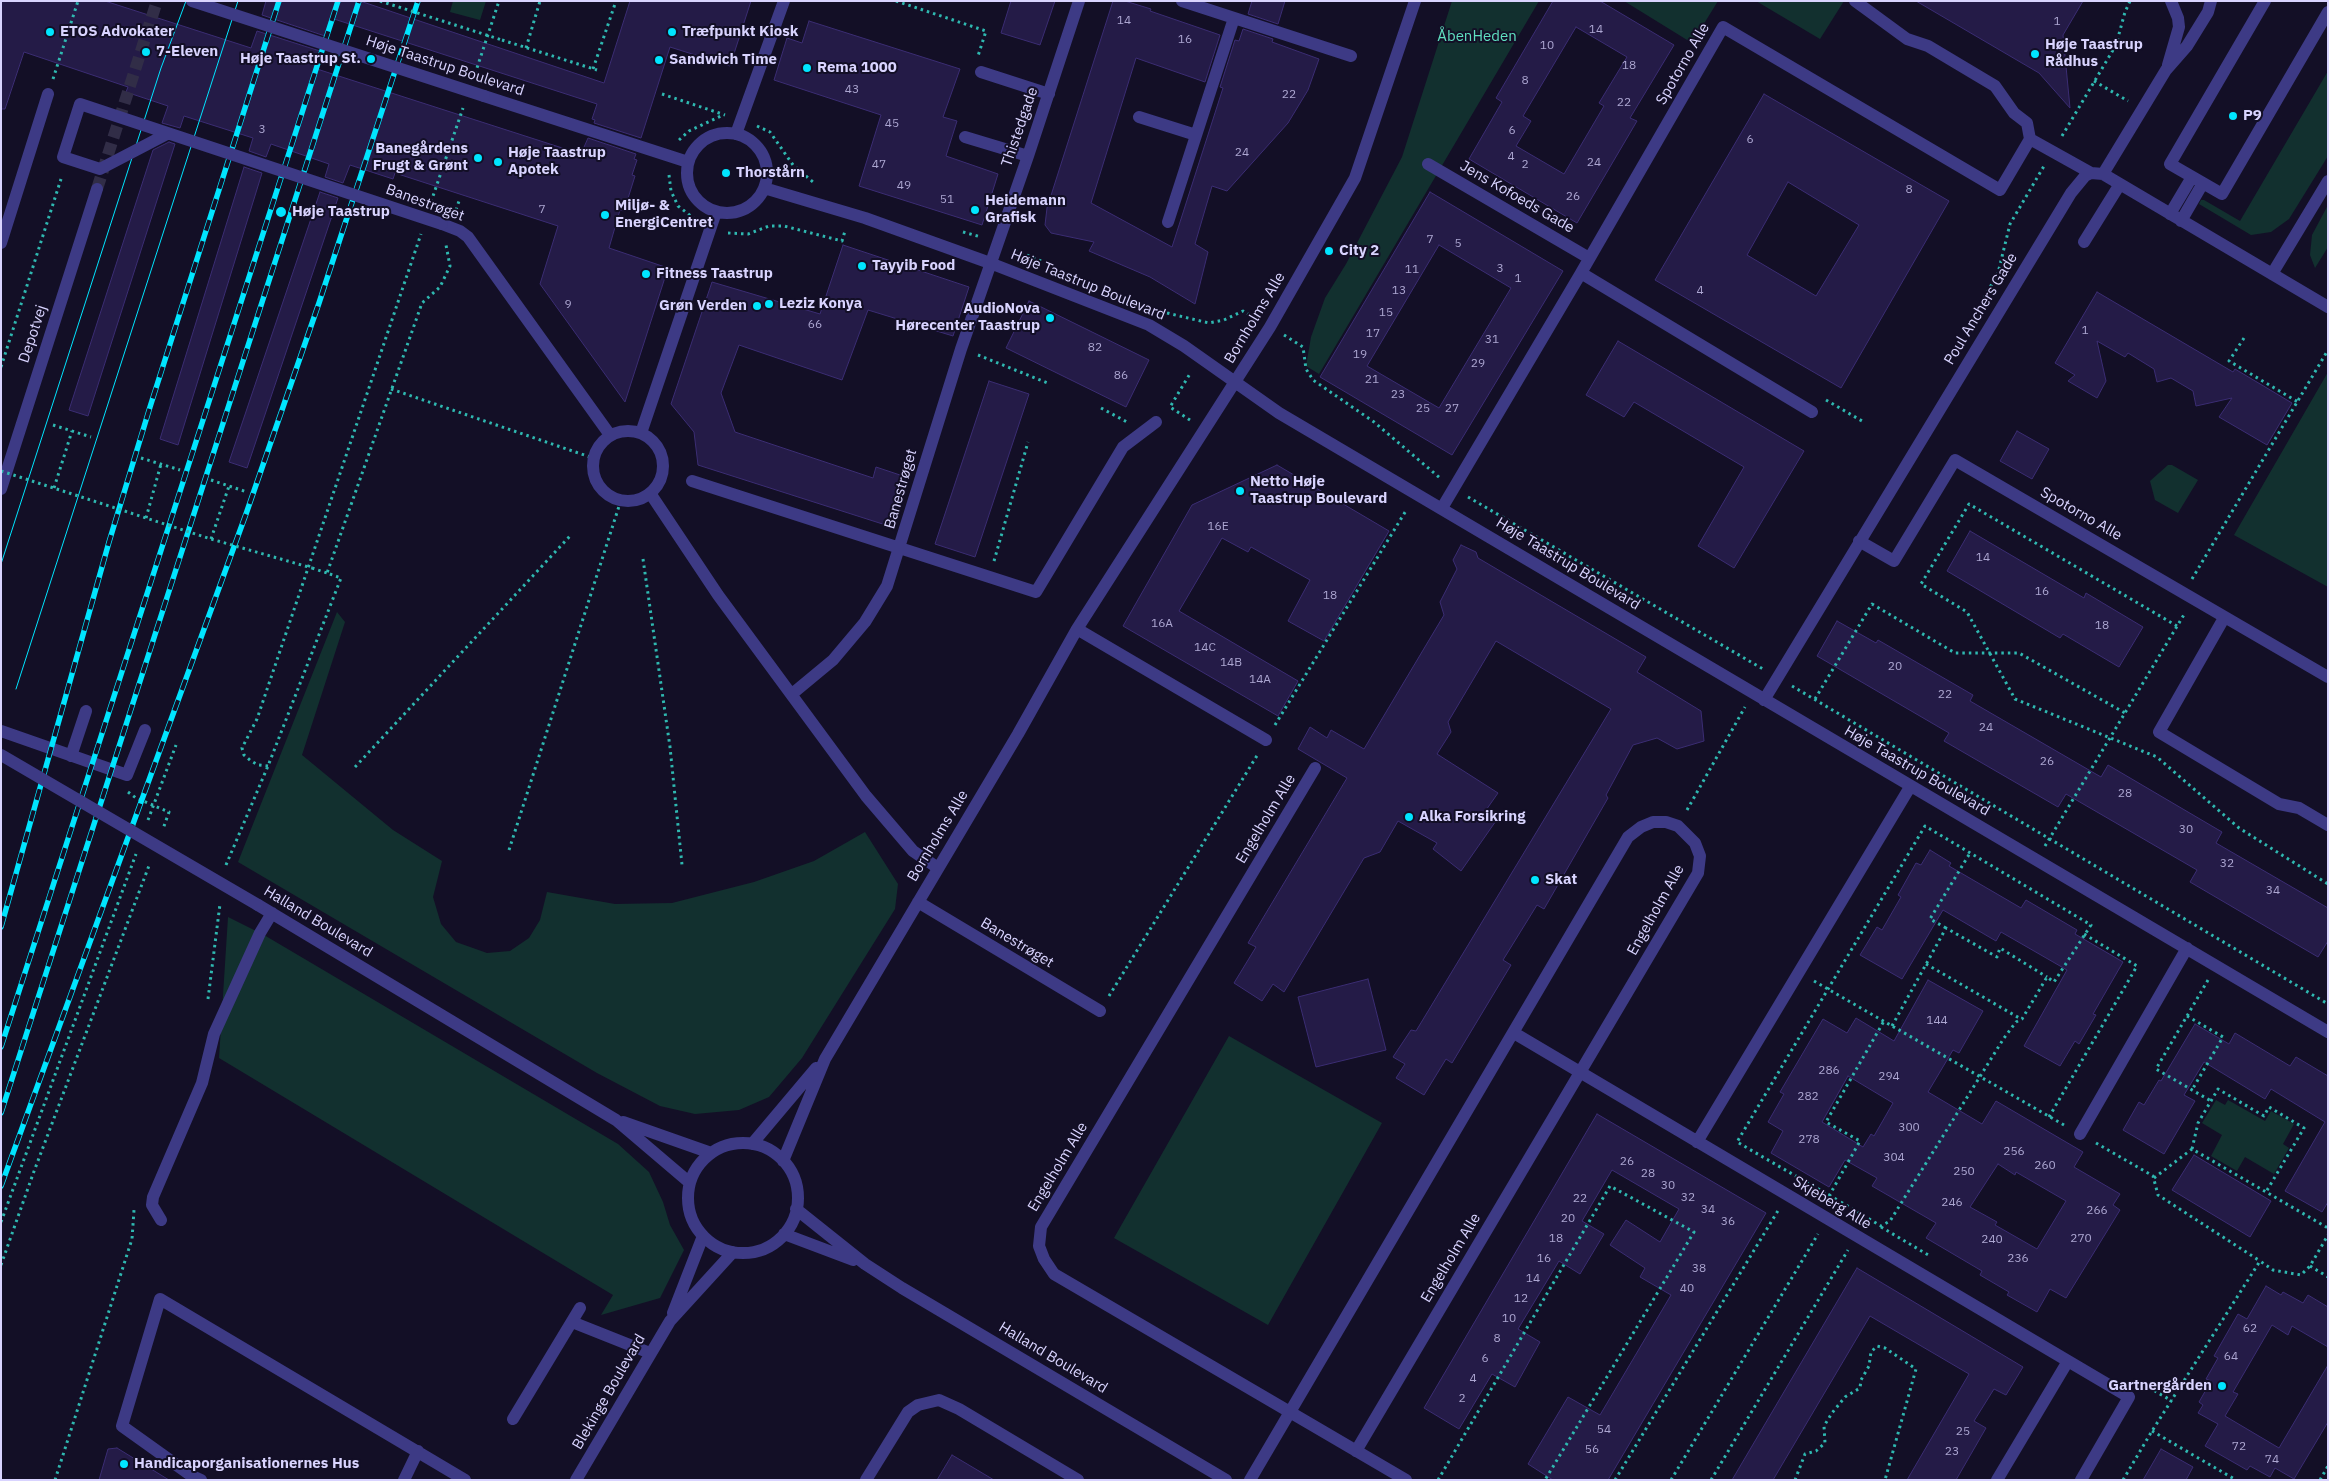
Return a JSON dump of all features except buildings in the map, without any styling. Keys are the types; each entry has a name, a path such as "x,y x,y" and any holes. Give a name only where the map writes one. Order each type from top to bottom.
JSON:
{"street":[{"name":"Høje Taastrup Boulevard","path":"192,1 688,162"},
{"path":"736,134 784,1"},
{"name":"Thistedgade","path":"990,263 1049,94 1078,1"},
{"path":"1182,1 1351,56"},
{"name":"Bornholms Alle","path":"783,1161 824,1059 1077,629 1282,307 1355,178 1415,1"},
{"path":"1855,1 1906,39 1928,46 1995,86 2014,113 2026,123 2030,139 2052,152 2120,184 2328,307"},
{"path":"2166,70 2179,26 2178,18 2170,1"},
{"path":"2166,70 2187,46 2208,12 2211,1"},
{"path":"2265,1 2170,164 2222,194 2328,12"},
{"path":"1168,222 1234,18"},
{"name":"Spotorno Alle","path":"1442,508 1590,258 1723,27 2000,190 2030,139"},
{"name":"Poul Anchers Gade","path":"1758,697 1859,540 2071,192 2080,181 2097,174 2142,109 2166,70"},
{"path":"981,72 1049,94"},
{"path":"1,243 48,94"},
{"name":"Banestrøget","path":"167,134 100,169 63,157 80,104 446,225 464,234 474,245 610,435"},
{"path":"1139,118 1196,135"},
{"path":"724,133 736,134 749,140 759,149 765,161 767,175 760,197 745,209 726,214 705,207 695,198 689,187 688,162 702,142 712,136 724,133"},
{"path":"965,137 1028,156"},
{"name":"Jens Kofoeds Gade","path":"1428,164 1590,258"},
{"path":"2176,217 2197,180"},
{"path":"2272,274 2328,181"},
{"path":"2084,242 2120,184"},
{"name":"Høje Taastrup Boulevard","path":"764,188 865,218 990,263 1149,326 1200,357 1279,413 2328,1032"},
{"name":"Depotvej","path":"1,489 97,189"},
{"path":"642,433 716,212"},
{"name":"Banestrøget","path":"792,694 833,660 865,622 887,586 901,547 961,349 990,263"},
{"path":"1581,273 1812,412"},
{"path":"692,481 1036,592 1123,447 1156,422"},
{"path":"620,431 642,433 650,438 662,456 662,476 657,486 650,493 636,500 621,500 604,492 598,485 594,477 593,458 602,441 610,435 620,431"},
{"name":"Spotorno Alle","path":"1859,540 1894,561 1955,460 2328,677"},
{"path":"650,493 718,595 866,796 913,851 938,868"},
{"path":"2224,618 2159,732 2279,804 2299,808 2328,825"},
{"path":"1077,629 1266,740"},
{"path":"71,756 86,711"},
{"path":"1,731 127,775 145,730"},
{"name":"Halland Boulevard","path":"1,755 272,913 616,1120 690,1183"},
{"name":"Engelholm Alle","path":"1315,768 1042,1227 1039,1246 1044,1259 1054,1274 1406,1480"},
{"path":"1697,1142 1910,787"},
{"path":"1250,1480 1628,837 1641,827 1653,822 1666,822 1678,826"},
{"name":"Engelholm Alle","path":"1356,1450 1698,873 1700,856 1695,843 1678,826"},
{"name":"Banestrøget","path":"918,902 1100,1011"},
{"path":"161,1220 152,1205 153,1198 202,1083 214,1034 260,933 272,913"},
{"path":"2080,1134 2186,948"},
{"name":"Skjeberg Alle","path":"1514,1033 2130,1397 2081,1480"},
{"name":"Bornholms Alle","path":"752,1144 824,1059"},
{"name":"Halland Boulevard","path":"616,1120 711,1153"},
{"path":"741,1143 752,1144 771,1151 783,1161 792,1174 797,1188 796,1209 794,1219 784,1234 769,1246 752,1252 734,1252 717,1246 703,1236 694,1224 689,1208 690,1183 700,1164 711,1153 725,1146 741,1143"},
{"name":"Halland Boulevard","path":"796,1209 865,1264 1226,1480"},
{"name":"Halland Boulevard","path":"784,1234 865,1264"},
{"name":"Blekinge Boulevard","path":"670,1321 703,1236"},
{"name":"Blekinge Boulevard","path":"576,1480 670,1321 734,1252"},
{"path":"201,1480 192,1476 122,1426 160,1299 465,1480"},
{"path":"513,1418 580,1308"},
{"path":"572,1322 650,1352"},
{"path":"1998,1480 2068,1361"},
{"path":"866,1480 908,1412 918,1405 939,1400 959,1409 1078,1480"},
{"path":"404,1480 418,1452"}],"path":[{"path":"48,94 78,1"},
{"path":"380,1 595,70 616,1"},
{"path":"474,77 499,1"},
{"path":"526,48 540,1"},
{"path":"896,1 986,31 973,71 981,72"},
{"path":"2052,152 2116,45 2130,1"},
{"path":"2094,81 2142,109"},
{"path":"662,94 741,120"},
{"path":"429,209 464,105"},
{"path":"1,367 61,178"},
{"path":"328,573 422,303 440,287 450,266 446,225"},
{"path":"268,766 258,765 251,761 244,755 242,748 257,719 423,228"},
{"path":"998,243 1050,265"},
{"path":"1164,312 1209,323 1224,320 1243,311"},
{"path":"2244,338 2229,361 2298,402"},
{"path":"961,349 1050,384"},
{"path":"2037,859 2177,626 2189,596 2328,350"},
{"path":"1200,357 1170,407 1205,430"},
{"path":"391,389 593,458"},
{"path":"1812,412 1821,397 1862,421"},
{"path":"1101,408 1144,430"},
{"path":"53,424 91,437"},
{"path":"54,488 72,431"},
{"path":"989,576 1028,442"},
{"path":"141,458 180,470"},
{"path":"146,518 161,464"},
{"path":"1,471 211,539 341,578 268,766 227,860 226,869"},
{"path":"211,480 247,492"},
{"path":"211,539 229,486"},
{"path":"508,850 621,500"},
{"path":"2177,626 1969,504 1921,584 1967,612 2014,699 2111,736 2157,757 2239,828 2328,884"},
{"path":"355,767 570,536"},
{"path":"643,560 670,747 682,865"},
{"path":"1815,699 1872,604 1955,654 2019,652 2125,713"},
{"path":"1678,826 1758,697"},
{"path":"148,822 176,745"},
{"path":"127,775 128,791 136,798 169,812 162,831"},
{"path":"1970,853 1930,919 1997,957 2000,948 2047,977 2054,982 2091,925 1925,826 1737,1142 1881,1226 1890,1222 1981,1078 2004,1038 2016,1022 2022,1019 2047,977"},
{"path":"1,1222 138,848"},
{"path":"1,1266 33,1174 152,859"},
{"path":"208,1003 221,896"},
{"path":"1892,1026 1946,928"},
{"path":"2049,1117 2137,966 2084,934"},
{"path":"1926,964 2022,1019"},
{"path":"2211,1101 2156,1069 2217,966"},
{"path":"1799,972 2153,1176 2158,1195 2272,1270 2301,1275 2310,1266 2328,1235"},
{"path":"2187,1016 2223,1037 2192,1090"},
{"path":"1830,1196 1860,1141 1826,1122 1884,1021"},
{"path":"2154,1178 2192,1149 2198,1123 2218,1089 2264,1116 2269,1107 2304,1128 2266,1192"},
{"path":"2192,1149 2328,1228"},
{"path":"1438,1480 1610,1186 1694,1232 1545,1480"},
{"path":"1615,1480 1787,1195"},
{"path":"1671,1480 1839,1201"},
{"path":"55,1480 132,1239 136,1202"},
{"path":"1711,1480 1856,1236"},
{"path":"2123,1480 2260,1261"},
{"path":"2310,1266 2328,1277"},
{"path":"1795,1480 1804,1454 1816,1451 1824,1443 1824,1426 1832,1413 1845,1397 1860,1388 1861,1380 1869,1366 1871,1352 1877,1346 1885,1348 1916,1369 1885,1480"},
{"path":"2152,1431 2236,1480"},
{"path":"2320,1480 2328,1466"}],"green space":[{"path":"453,1 486,1 480,20 450,12"},
{"name":"ÅbenHeden","path":"1452,1 1539,1 1319,374 1306,366 1311,337 1325,298 1346,264 1402,157"},
{"path":"1624,1 1718,1 1692,43"},
{"path":"1756,1 1844,1 1820,39"},
{"path":"2328,71 2328,156 2289,219 2271,232 2251,235 2199,204 2201,200 2204,200 2240,221"},
{"path":"2328,205 2328,247 2315,268 2310,255 2312,235"},
{"path":"2328,372 2328,587 2234,535"},
{"path":"2168,465 2172,465 2198,480 2178,513 2155,500 2150,481"},
{"path":"337,612 345,622 302,755 393,830 442,861 433,897 441,924 456,942 487,953 510,951 529,938 540,920 547,892 615,904 672,903 754,882 814,861 865,832 898,884 895,909 802,1058 769,1097 739,1110 695,1114 660,1106 597,1073 238,862"},
{"path":"228,917 264,935 618,1144 649,1172 663,1202 670,1225 684,1250 660,1298 601,1315 613,1295 219,1058"},
{"path":"1229,1036 1382,1123 1268,1325 1114,1238"},
{"path":"2216,1100 2225,1105 2228,1100 2265,1121 2271,1111 2294,1124 2283,1144 2289,1148 2274,1174 2245,1157 2237,1171 2211,1156 2222,1135 2202,1123"}],"tunnel":[{"path":"97,189 157,1"}],"tram line":[{"path":"1,564 161,68 186,1"},
{"path":"16,689 238,1"}],"railway":[{"path":"1,927 109,542 279,1"},
{"path":"1,1047 338,1"},
{"path":"1,1113 359,1"},
{"path":"1,1186 246,514 319,303 418,1"}],"place":[{"name":"ETOS Advokater","path":"50,32"},
{"name":"Træfpunkt Kiosk","path":"672,32"},
{"name":"7-Eleven","path":"146,52"},
{"name":"Høje Taastrup Rådhus","path":"2035,54"},
{"name":"Høje Taastrup St.","path":"371,59"},
{"name":"Sandwich Time","path":"659,60"},
{"name":"Rema 1000","path":"807,68"},
{"name":"P9","path":"2233,116"},
{"name":"Banegårdens Frugt & Grønt","path":"478,158"},
{"name":"Høje Taastrup Apotek","path":"498,162"},
{"name":"Thorstårn","path":"726,173"},
{"name":"Heidemann Grafisk","path":"975,210"},
{"name":"Høje Taastrup","path":"281,212"},
{"name":"Miljø- & EnergiCentret","path":"605,215"},
{"name":"City 2","path":"1329,251"},
{"name":"Tayyib Food","path":"862,266"},
{"name":"Fitness Taastrup","path":"646,274"},
{"name":"Leziz Konya","path":"769,304"},
{"name":"Grøn Verden","path":"757,306"},
{"name":"AudioNova Hørecenter Taastrup","path":"1050,318"},
{"name":"Netto Høje Taastrup Boulevard","path":"1240,491"},
{"name":"Alka Forsikring","path":"1409,817"},
{"name":"Skat","path":"1535,880"},
{"name":"Gartnergården","path":"2222,1386"},
{"name":"Handicaporganisationernes Hus","path":"124,1464"}]}
